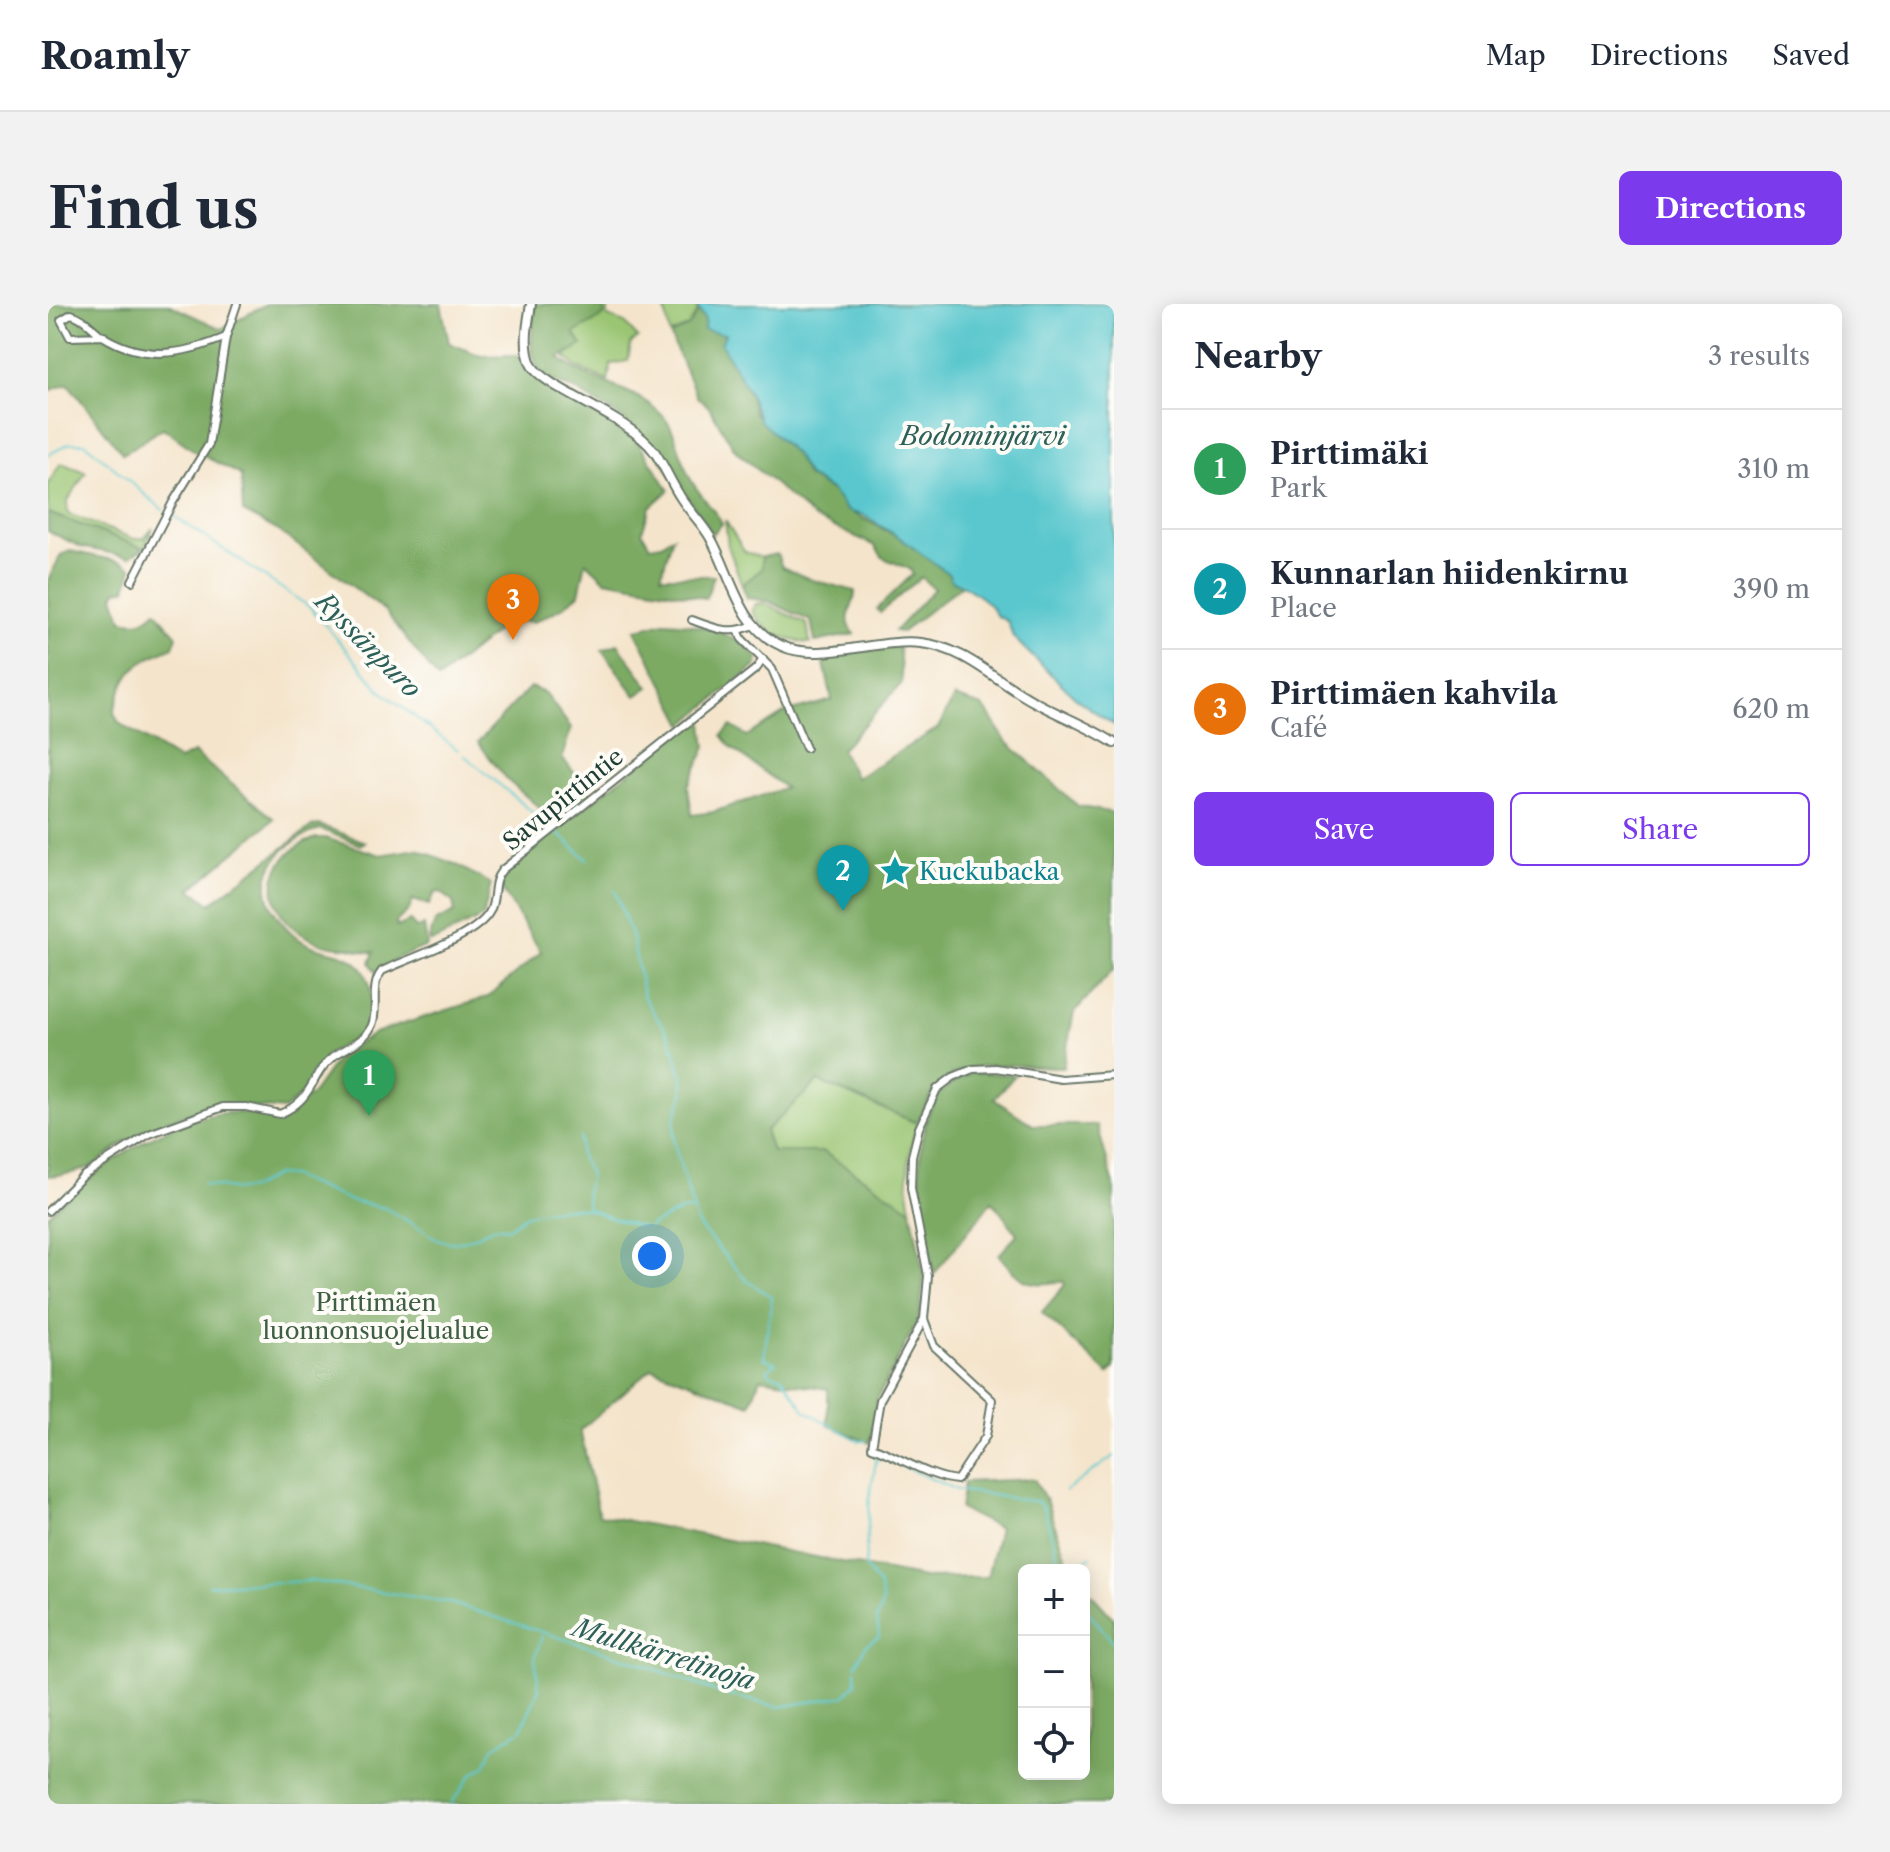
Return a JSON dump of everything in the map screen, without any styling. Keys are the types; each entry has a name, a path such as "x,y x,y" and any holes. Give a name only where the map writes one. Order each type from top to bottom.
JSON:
{"main road":[{"path":"531,304 527,338 534,370 546,381 599,407 651,447 709,536 753,625 778,644 804,651 881,643 920,643 949,649 975,662 1032,701 1114,743"}],"street":[{"path":"132,581 173,502 209,444 226,337 237,304"},
{"path":"104,336 70,337 65,334 61,320 71,314 80,317 104,336 159,355 196,349 226,337"},
{"path":"692,620 739,632 753,625"},
{"path":"739,632 742,639 772,669 806,748"},
{"name":"Savupirtintie","path":"48,1211 83,1176 149,1134 209,1109 246,1107 280,1114 306,1098 327,1062 369,1031 373,1022 375,987 382,971 470,930 483,920 491,909 496,877 502,870 746,676 763,659"},
{"path":"924,1319 934,1346 992,1400 991,1422 986,1436 957,1480 941,1478 899,1456 872,1447 880,1400 924,1319 928,1276 911,1188 912,1156 919,1128 937,1089 953,1077 973,1069 996,1068 1061,1079 1114,1075"}],"green space":[{"path":"48,304 168,304 221,329 267,304 441,304 449,343 481,356 517,355 539,379 638,442 669,490 650,507 642,532 650,546 662,544 673,536 661,576 714,576 706,598 605,580 586,562 579,594 562,608 534,622 519,621 501,628 438,679 385,611 279,531 243,512 241,475 196,452 163,428 123,454 68,384 48,391"},
{"path":"534,304 603,304 604,316 574,333 582,345 559,358 638,397 662,415 672,430 690,478 722,524 712,534 646,438 619,416 551,380 538,369 531,349"},
{"path":"603,304 608,304 608,317 625,323 638,338 631,343 628,361 611,364 608,381 577,367 565,357 581,345 573,333 604,316"},
{"path":"664,304 695,304 698,311 689,326 670,335"},
{"path":"698,311 705,319 704,328 725,334 721,344 749,392 754,412 795,454 807,476 839,496 853,513 900,538 949,574 951,580 962,585 902,632 895,631 934,589 921,577 880,613 877,609 913,574 910,569 883,558 874,545 814,518 735,450 709,407 697,397 670,335 689,326"},
{"path":"61,463 86,472 67,502 68,514 134,539 144,538 153,528 144,548 48,513 48,484"},
{"path":"48,513 144,548 129,557 81,547 48,531"},
{"path":"725,520 745,552 762,557 762,569 742,585 728,546"},
{"path":"70,551 123,562 132,568 126,589 117,591 114,596 122,620 140,621 156,611 177,636 173,647 140,664 127,678 114,713 119,723 179,760 194,753 274,819 191,889 210,904 312,826 320,825 365,842 360,845 320,829 300,838 284,850 274,863 268,877 267,892 272,908 299,939 356,962 367,977 372,1008 367,1027 361,1034 328,1054 311,1084 284,1110 226,1107 195,1111 141,1133 81,1171 48,1176 48,580 61,555"},
{"path":"777,554 782,567 812,580 855,591 848,618 855,634 815,642 811,621 768,601 747,598 742,585 762,569 762,557"},
{"path":"764,603 807,624 810,643 784,638 763,625 752,610 756,604"},
{"path":"664,622 715,630 738,641 758,658 757,665 684,724 635,630"},
{"path":"618,644 649,687 636,696 602,650"},
{"name":"Pirttimäen luonnonsuojelualue","path":"899,647 902,683 841,750 856,778 938,728 954,697 983,706 1006,741 1078,806 1114,813 1114,969 1074,1012 1063,1067 998,1065 967,1069 952,1075 936,1088 917,1123 818,1081 765,1131 772,1152 823,1152 911,1209 924,1276 919,1318 878,1397 870,1443 828,1425 828,1389 760,1378 750,1405 652,1368 580,1430 599,1515 924,1578 987,1577 999,1528 960,1509 964,1482 1034,1479 1046,1500 1068,1564 1018,1564 1018,1780 1090,1780 1090,1593 1114,1619 1114,1804 48,1804 48,1215 107,1166 152,1137 199,1118 224,1113 280,1118 312,1094 339,1056 375,1033 488,997 541,952 496,880 702,715 706,747 688,786 692,815 713,812 785,788 731,747 722,735 731,726 747,736 784,713 832,700 822,654"},
{"path":"530,687 545,693 571,728 562,758 591,793 556,822 506,779 478,742"},
{"path":"316,838 381,855 417,849 457,865 491,884 483,917 431,942 429,939 435,922 455,912 453,902 441,892 435,893 429,905 413,900 409,910 396,922 397,927 410,921 416,928 424,926 427,946 396,959 377,973 370,963 374,952 317,942 291,926 281,913 275,899 277,870 285,857 298,846"},
{"path":"973,1072 1015,1075 994,1099 1033,1125 1097,1125 1114,1185 1114,1368 1108,1374 1042,1312 1065,1285 1063,1281 1042,1284 1026,1281 999,1255 1017,1234 992,1201 934,1274 920,1181 923,1132 930,1110 941,1092"},
{"path":"818,1081 917,1123 908,1165 911,1209 823,1152 772,1152 765,1131"}],"water":[{"name":"Bodominjärvi","path":"695,304 1114,304 1114,725 1078,700 1031,655 1013,637 1008,622 996,615 984,599 951,580 949,574 900,538 863,515 847,511 832,491 808,476 795,454 760,421 749,392 721,344 725,334 704,330 705,319"}],"waterway":[{"name":"Ryssänpuro","path":"48,455 70,443 85,443 163,510"},
{"name":"Ryssänpuro","path":"171,514 311,608 381,691 458,750"},
{"name":"Ryssänpuro","path":"464,755 549,826"},
{"name":"Ryssänpuro","path":"557,833 588,860"},
{"name":"Ryssänpuro","path":"615,891 632,937 644,998 670,1037 683,1078 683,1095 674,1121 674,1143 698,1225 746,1280 772,1297 764,1358 776,1363 767,1370 770,1374 781,1376 806,1411 859,1441 866,1441"},
{"path":"580,1138 580,1155 590,1174 586,1192 588,1209"},
{"path":"203,1184 250,1189 276,1175 291,1176 351,1201 385,1208 425,1231"},
{"path":"429,1234 442,1241 464,1241 490,1229 508,1228 529,1215 566,1208 584,1209 642,1226"},
{"path":"648,1227 682,1210 694,1211"},
{"name":"Ryssänpuro","path":"876,1455 957,1490 1038,1502 1044,1509 1059,1564"},
{"name":"Mullkärretinoja","path":"856,1665 866,1645 879,1637 877,1619 883,1601 879,1585 865,1567 870,1495 877,1456"},
{"path":"1065,1491 1114,1456"},
{"path":"1076,1564 1091,1557"},
{"name":"Mullkärretinoja","path":"209,1585 312,1581 447,1602 634,1661 720,1693 779,1707 844,1696 856,1683 856,1670"},
{"name":"Ryssänpuro","path":"1090,1614 1114,1643"},
{"name":"Mullkärretinoja","path":"521,1730 539,1689 535,1658 542,1636"},
{"name":"Mullkärretinoja","path":"451,1804 470,1776 485,1766 493,1747 518,1732"}],"place":[{"name":"Pirttimäen kahvila","path":"513,640"},
{"name":"Kuckubacka","path":"895,871"},
{"name":"Kunnarlan hiidenkirnu","path":"843,911"},
{"name":"Pirttimäki","path":"369,1116"}]}
